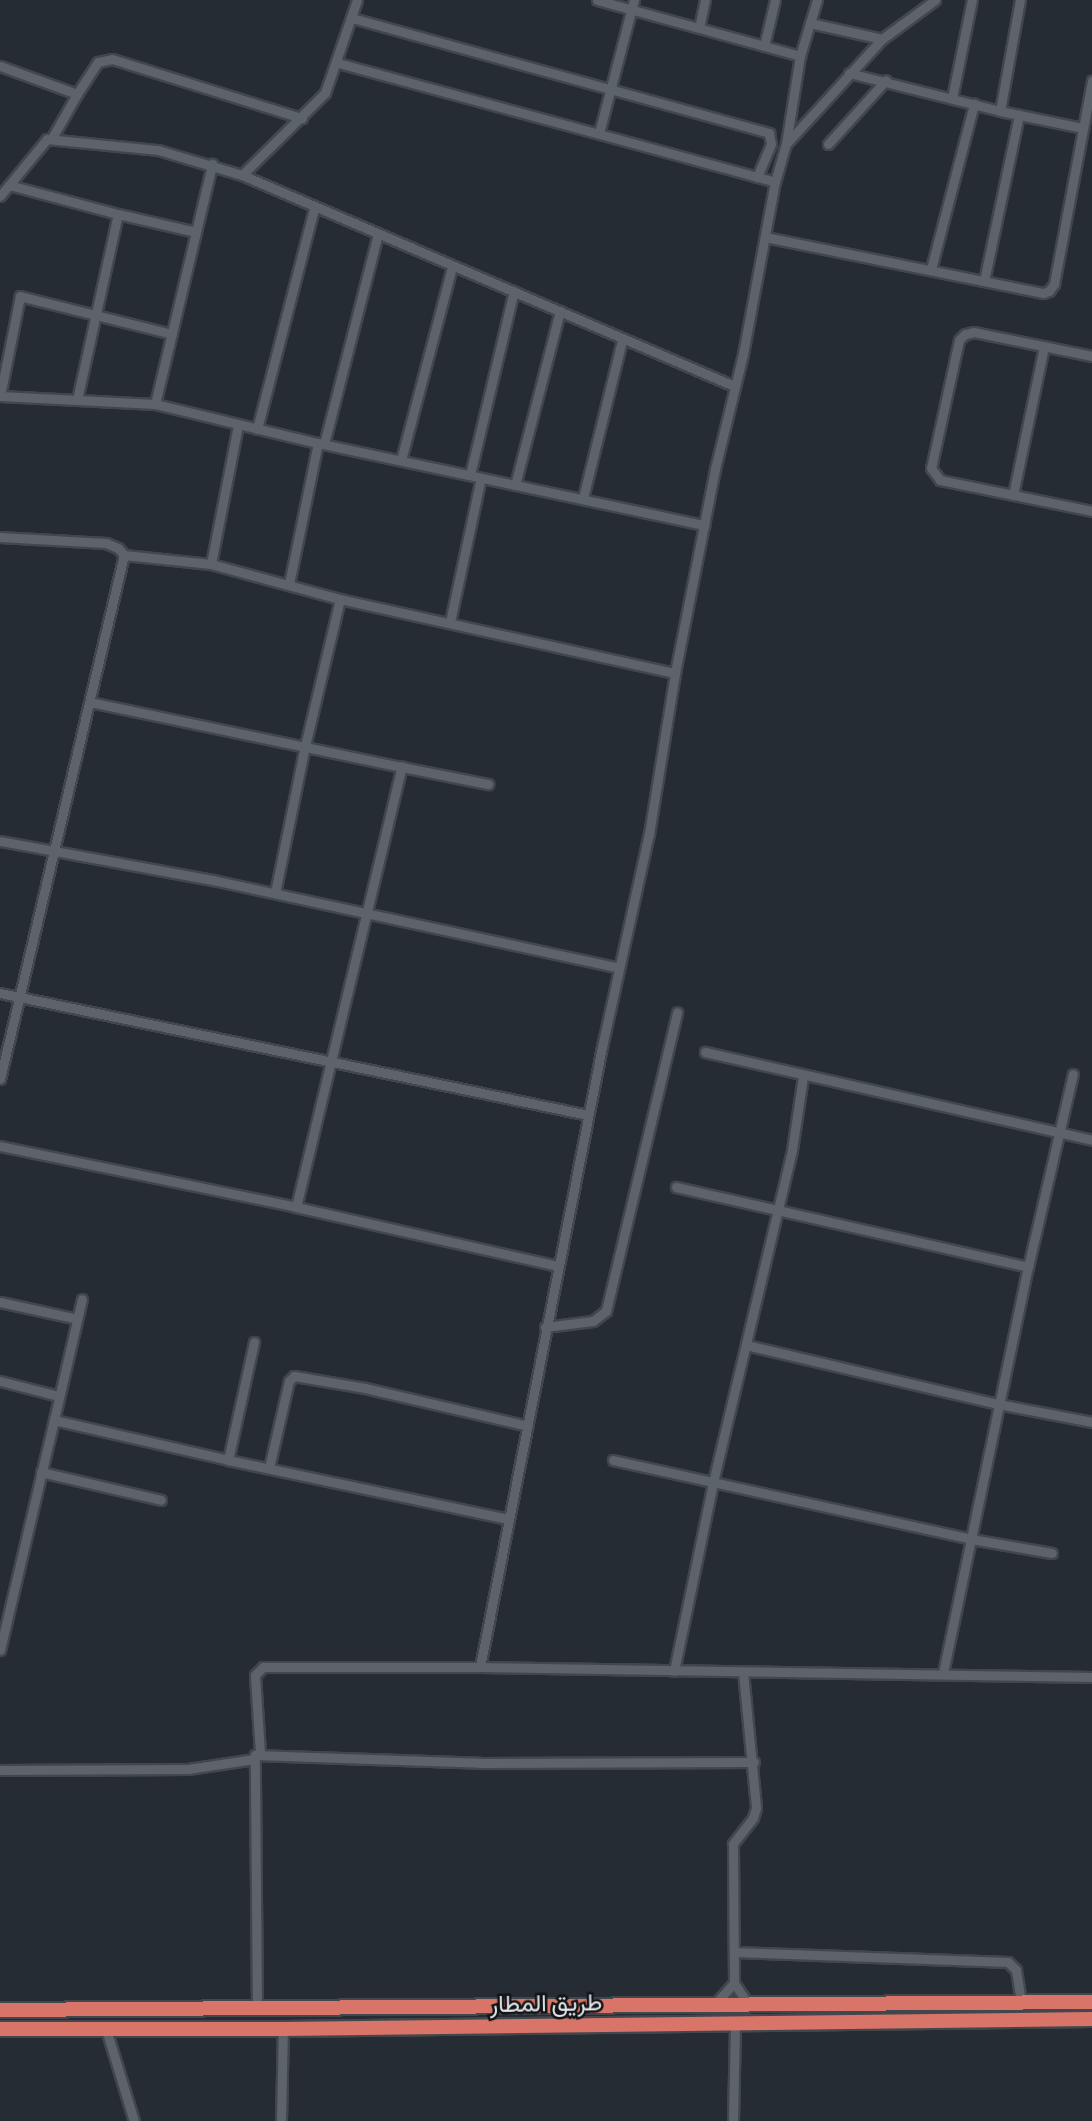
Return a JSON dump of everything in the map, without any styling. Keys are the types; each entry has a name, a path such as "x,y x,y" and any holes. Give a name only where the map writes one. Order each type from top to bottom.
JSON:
{"highway":[{"name":"طريق المطار","path":"0,2010 1092,2002"},
{"name":"طريق المطار","path":"0,2029 283,2029 1092,2019"}],"street":[{"path":"242,175 325,93 338,63 357,0"},
{"path":"597,0 633,5 699,28 800,56"},
{"path":"699,28 705,0"},
{"path":"764,46 775,0"},
{"path":"480,1667 557,1266 649,834 675,673 704,525 775,183 786,144 800,56 817,0"},
{"path":"786,144 883,39 935,0"},
{"path":"953,98 972,0"},
{"path":"1000,111 1020,0"},
{"path":"599,133 633,5"},
{"path":"352,18 769,133 771,144 757,177"},
{"path":"810,23 883,39"},
{"path":"0,197 37,147 52,138 98,62 112,60 302,118"},
{"path":"338,63 775,183"},
{"path":"0,66 77,94"},
{"path":"849,73 886,80 1000,111 1083,128"},
{"path":"828,144 886,80"},
{"path":"765,237 1043,293 1049,291 1054,284 1092,81"},
{"path":"931,269 974,104"},
{"path":"984,281 1019,115"},
{"path":"52,138 158,150 212,164 734,386"},
{"path":"155,404 212,164"},
{"path":"9,185 195,232"},
{"path":"257,429 314,208"},
{"path":"77,400 118,214"},
{"path":"289,584 321,443 378,234"},
{"path":"401,460 452,267"},
{"path":"450,622 475,477 514,291"},
{"path":"172,334 23,295 16,303 0,396 155,404 238,425 704,525"},
{"path":"514,485 560,311"},
{"path":"1092,356 974,332 965,334 959,340 931,468 940,480 1092,511"},
{"path":"583,498 622,340"},
{"path":"1013,495 1044,346"},
{"path":"211,564 238,425"},
{"path":"0,537 106,543 118,548 124,555 211,564 340,599 675,673"},
{"path":"0,1079 57,849 124,555"},
{"path":"275,893 305,746 340,599"},
{"path":"90,702 488,784"},
{"path":"296,1206 402,767"},
{"path":"0,841 57,849 275,893 619,968"},
{"path":"0,993 588,1115"},
{"path":"545,1326 593,1321 606,1311 677,1012"},
{"path":"705,1052 1092,1140"},
{"path":"943,1673 998,1404 1073,1074"},
{"path":"674,1671 713,1482 792,1150 803,1076"},
{"path":"0,1146 296,1206 557,1266"},
{"path":"676,1187 1028,1267"},
{"path":"0,1650 82,1300"},
{"path":"0,1302 77,1320"},
{"path":"228,1460 254,1342"},
{"path":"746,1345 998,1404 1092,1422"},
{"path":"269,1468 289,1381 294,1376 365,1388 528,1426"},
{"path":"0,1381 59,1396"},
{"path":"54,1420 507,1519"},
{"path":"613,1460 971,1539 1052,1553"},
{"path":"41,1472 161,1500"},
{"path":"257,2008 255,1675 263,1667 480,1667 1092,1677"},
{"path":"743,1671 754,1762 756,1808 733,1844 734,1983 748,2004"},
{"path":"0,1770 187,1769 257,1756 480,1763 754,1762"},
{"path":"734,1952 1008,1962 1016,1970 1021,2002"},
{"path":"715,2004 734,1983"},
{"path":"733,2121 735,2022"},
{"path":"106,2029 134,2121"},
{"path":"281,2121 283,2029"}]}
